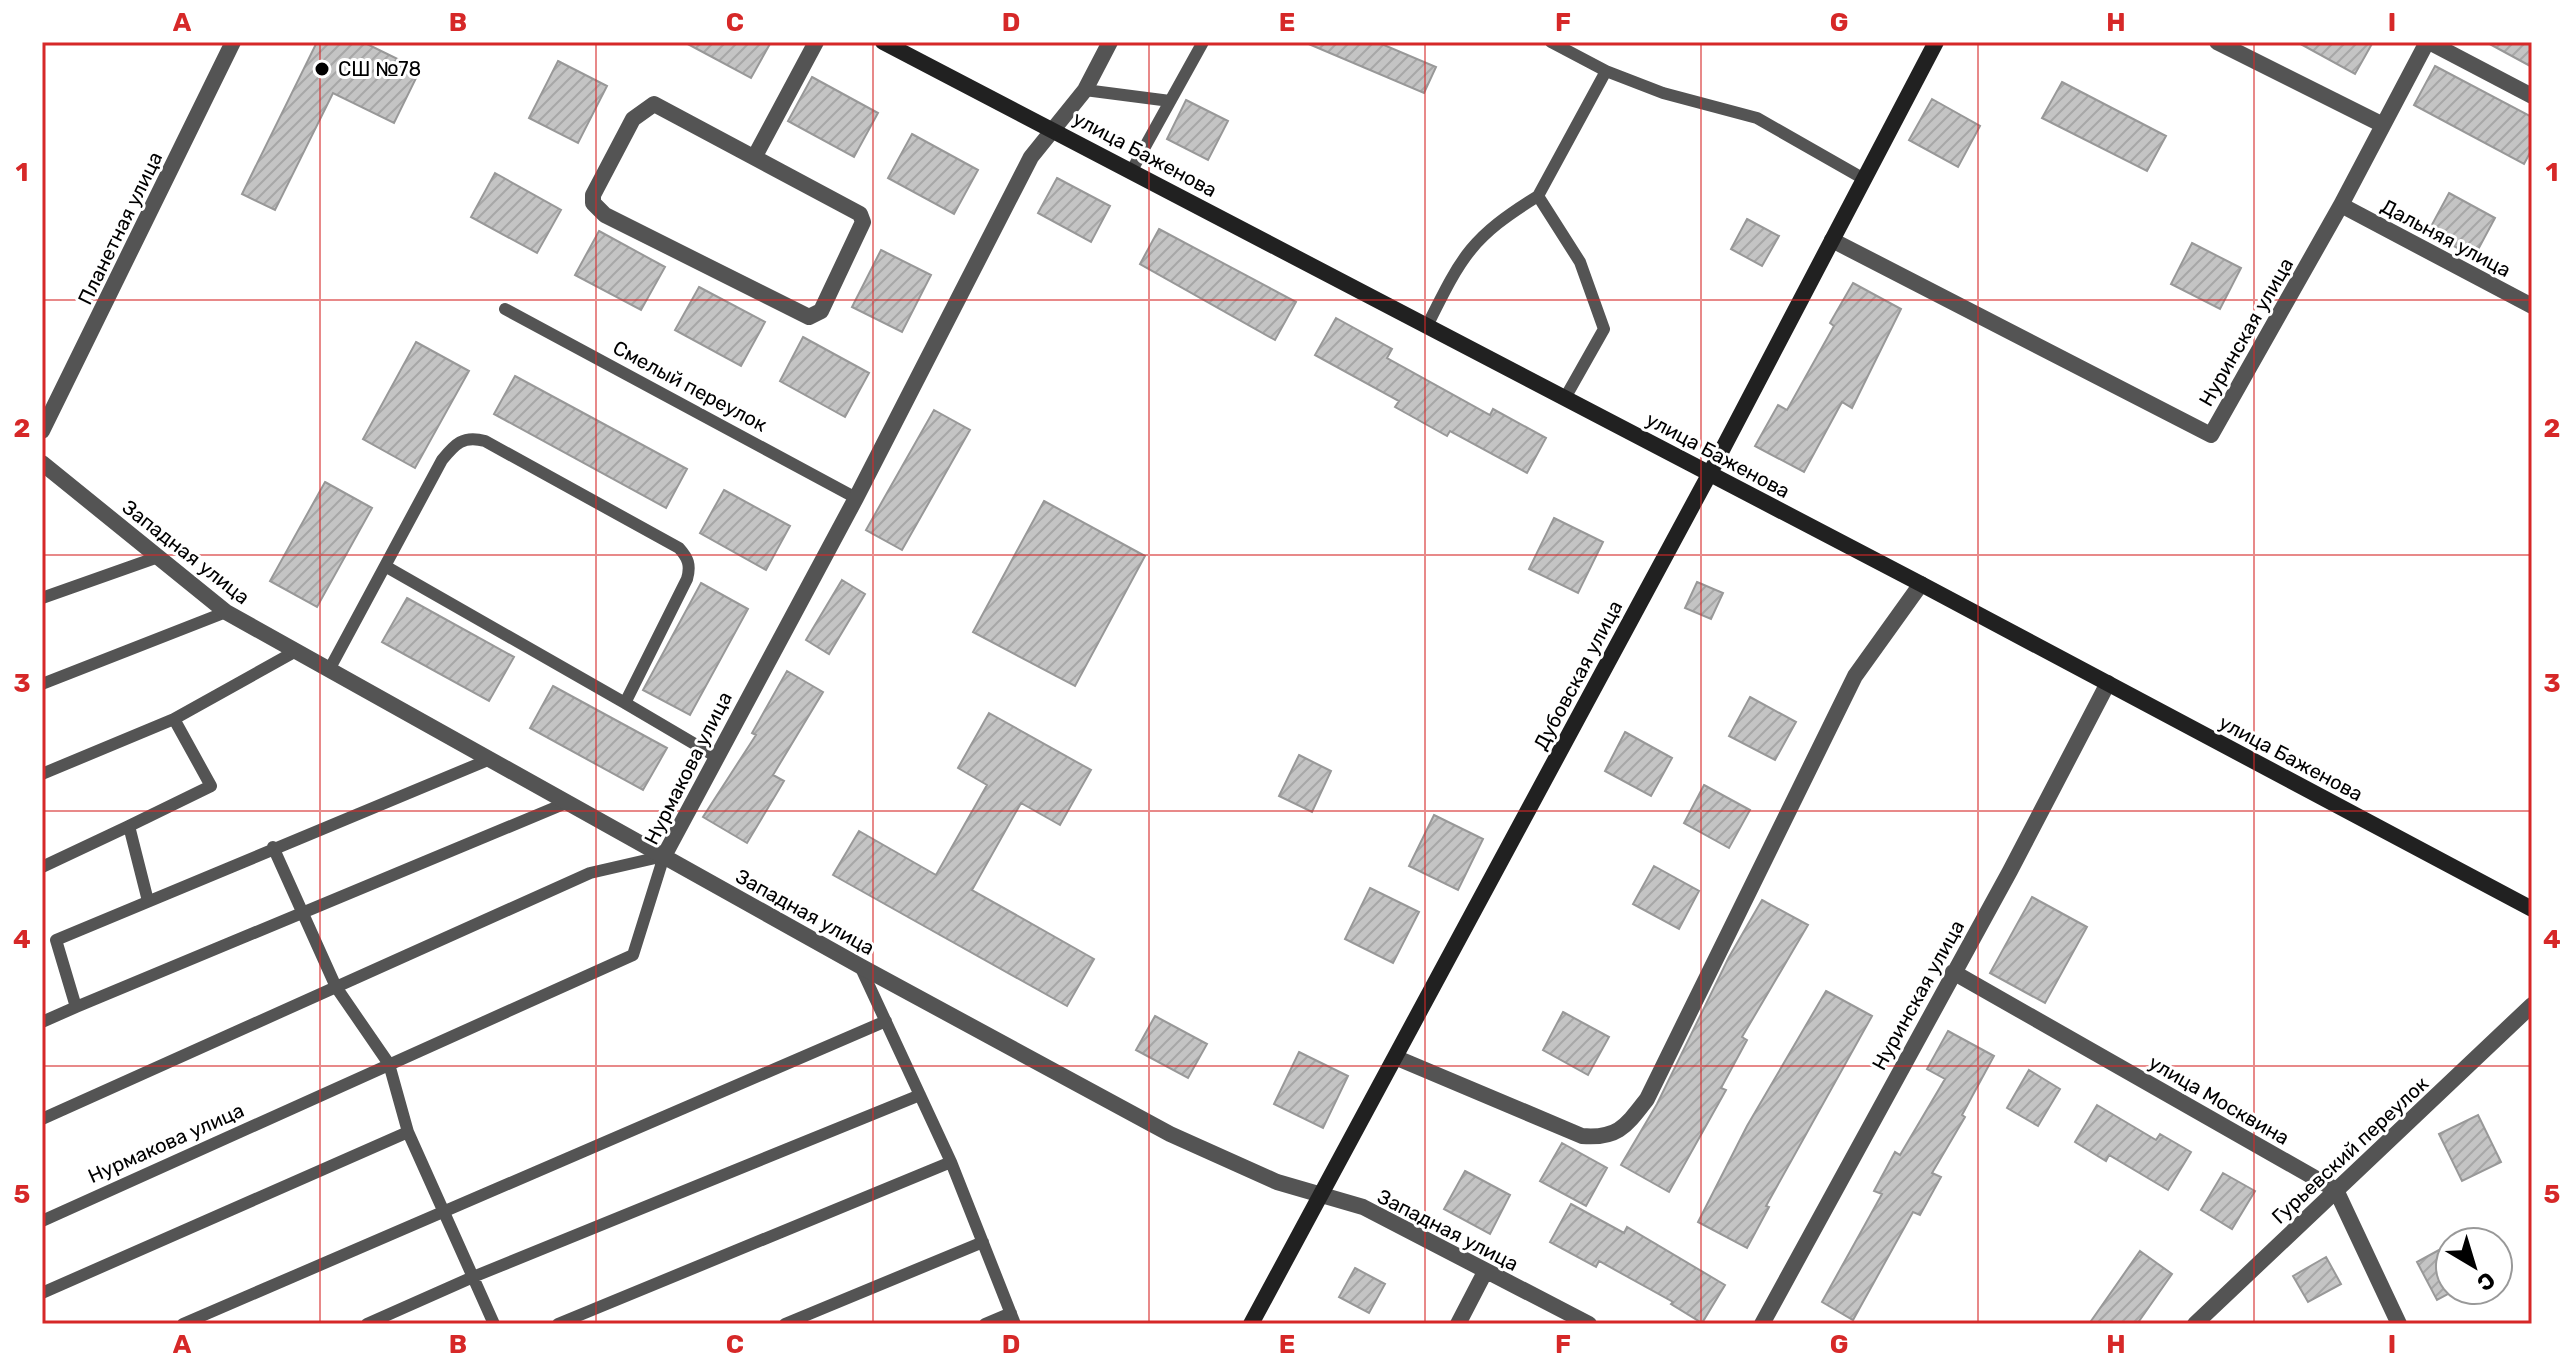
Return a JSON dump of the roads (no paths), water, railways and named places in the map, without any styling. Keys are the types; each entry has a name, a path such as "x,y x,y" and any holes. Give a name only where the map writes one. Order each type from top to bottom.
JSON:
{"main road":[{"name":"улица Баженова","path":"883,42 1710,473 2532,909"},
{"name":"Дубовская улица","path":"1251,1324 1322,1198 1710,473 1936,42"}],"street":[{"name":"Планетная улица","path":"42,431 233,42"},
{"path":"755,156 816,42"},
{"path":"2217,42 2383,125"},
{"path":"2428,42 2532,96"},
{"name":"Нуринская улица","path":"1832,240 2211,435 2341,205 2428,42"},
{"name":"Нурмакова улица","path":"664,856 856,498 1031,157 1085,90 1113,45"},
{"path":"654,104 755,156 862,218 821,311 815,316 809,317 605,215 593,203 593,195 633,119 646,106 654,104"},
{"name":"Дальняя улица","path":"2341,205 2532,306"},
{"name":"Западная улица","path":"42,463 226,612 488,760 1170,1134 1277,1182 1322,1198 1363,1207 1589,1324"},
{"path":"1397,1058 1582,1136 1604,1138 1627,1126 1647,1099 1855,676 1921,584"},
{"name":"Нуринская улица","path":"1762,1324 2108,683"},
{"name":"улица Москвина","path":"1953,972 2336,1190"},
{"name":"Гурьевский переулок","path":"2195,1324 2532,1005"},
{"path":"2336,1190 2399,1324"},
{"path":"1458,1324 1485,1272"}],"lane":[{"path":"1132,170 1203,42"},
{"path":"1551,42 1572,47 1606,71 1663,93 1757,118 1864,179"},
{"path":"1427,326 1460,259 1493,224 1538,196 1606,71"},
{"path":"1085,90 1170,101"},
{"path":"1538,196 1580,262 1604,329 1565,398"},
{"name":"Смелый переулок","path":"505,309 856,498"},
{"path":"329,670 442,460 455,444 471,437 485,441 679,548 690,568 687,579 625,703"},
{"path":"42,598 158,557"},
{"path":"385,566 715,756"},
{"path":"42,684 226,612"},
{"path":"42,774 174,719 296,651"},
{"path":"42,867 211,786 174,719"},
{"path":"76,1007 56,940 488,760"},
{"path":"42,1022 566,803"},
{"path":"129,826 148,901"},
{"path":"273,847 336,987 389,1064 408,1132 494,1324"},
{"path":"42,1119 590,873 664,856"},
{"name":"Нурмакова улица","path":"42,1221 633,955 664,856"},
{"path":"860,966 951,1162 1013,1318 985,1324"},
{"path":"183,1324 886,1021"},
{"path":"367,1324 473,1277 920,1095"},
{"path":"42,1293 408,1132"},
{"path":"558,1324 951,1162"},
{"path":"785,1324 983,1242"}],"place":[{"name":"СШ №78","path":"322,69"}]}
